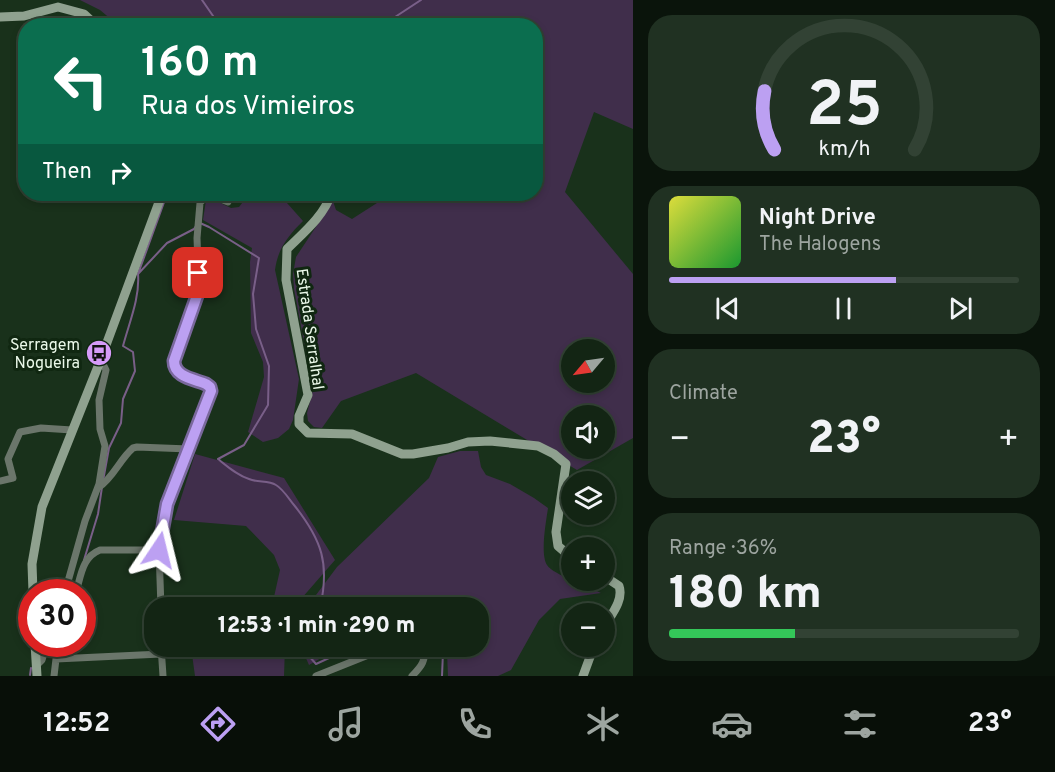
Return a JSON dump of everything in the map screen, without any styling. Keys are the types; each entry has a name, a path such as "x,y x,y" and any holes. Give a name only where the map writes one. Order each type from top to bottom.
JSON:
{"street":[{"path":"0,17 24,16 58,7 84,14 88,18"},
{"path":"33,579 32,564 42,507 99,364 159,201"},
{"path":"160,597 159,550 167,504 211,391 206,384 177,372 174,368 174,361 199,290 197,238 201,201"},
{"name":"Estrada Serralhal","path":"329,201 315,221 287,249 286,280 308,395 299,416 299,424 308,433 352,434 402,454 448,448 468,442 490,441 538,446 554,454 566,464 556,532 558,546 561,549"},
{"path":"99,364 106,370 99,407 100,429 105,446 102,485"},
{"path":"0,481 13,478 8,459 20,432 41,428 72,430"},
{"path":"69,579 85,521 102,485 133,448 189,450"},
{"path":"80,579 87,558 100,550 159,550"},
{"path":"615,583 620,586 621,591 615,609"},
{"path":"54,676 56,659 144,651"},
{"path":"37,671 43,657"},
{"path":"162,657 163,676"},
{"path":"316,676 364,657"},
{"path":"412,676 424,662 425,657"},
{"path":"583,676 590,657"}],"shaded area":[{"path":"80,0 633,0 633,129 594,112 565,192 633,274 633,438 615,448 615,405 561,405 561,459 596,459 577,470 416,373 341,401 322,428 314,427 308,421 307,413 313,390 294,289 293,274 296,257 333,201 336,210 352,219 380,201 543,201 543,18 110,18 100,10"},
{"path":"206,201 216,201 231,208 239,207 244,201 285,201 303,221 284,243 275,270 299,379 293,420 289,429 278,438 263,442 248,432 264,377 263,362 251,333 250,262 252,248 203,220"},
{"path":"460,451 478,451 481,467 486,475 510,484 548,508 544,546 545,560 550,569 561,575 561,591 601,593 560,599 539,620 511,670 498,676 448,676 447,657 489,657 489,597 314,597 337,567 429,478 438,457"},
{"path":"195,454 284,478 335,560 303,597 274,597 280,570 274,555 246,526 174,520"},
{"path":"192,657 285,657 284,676 195,676"},
{"path":"306,657 323,657 309,665"}],"waterway":[{"path":"202,0 214,18"},
{"path":"394,18 421,0"},
{"path":"103,481 109,448 121,423 123,399 135,371 133,352 123,346 136,301 138,274 164,201"},
{"path":"200,223 259,258 253,294 256,329 269,366 268,405 244,445 218,459 245,477 273,483 286,494 304,518 317,541 324,565 322,597"},
{"path":"138,274 167,243 196,226"},
{"path":"84,560 98,514 102,487"},
{"path":"310,657 316,664 331,657"},
{"path":"442,676 443,657"},
{"path":"30,675 31,668"}],"place":[{"name":"Serragem Nogueira","path":"99,353"}],"route":[{"path":"159,550 167,504 211,391 206,384 177,372 174,368 174,361 199,290 198,273"}]}
